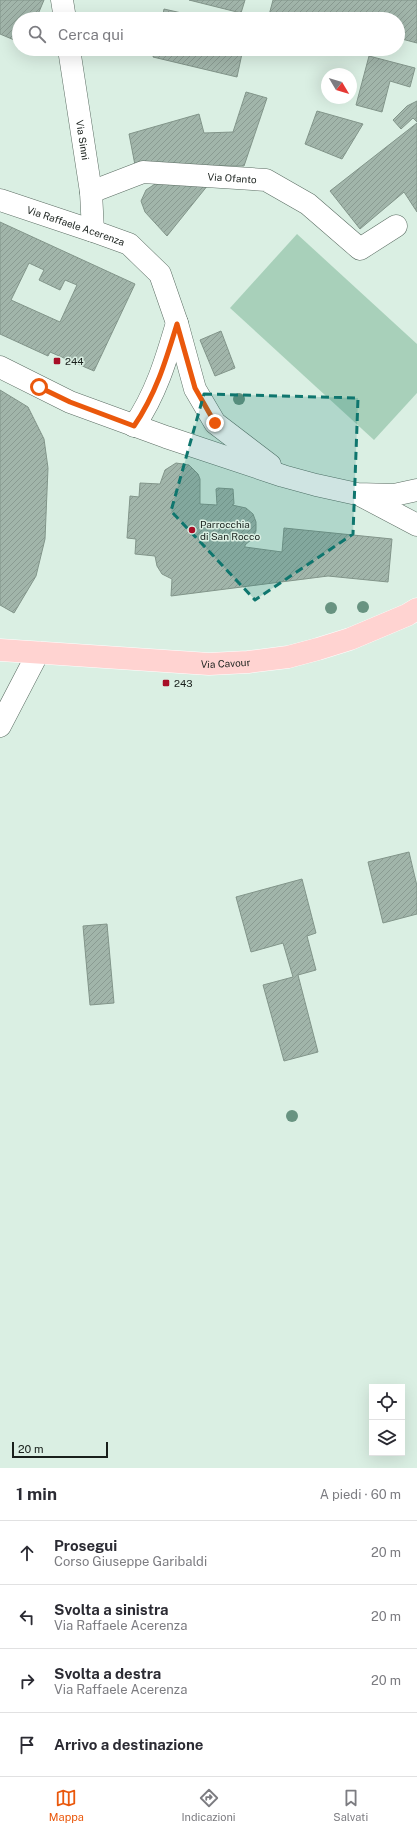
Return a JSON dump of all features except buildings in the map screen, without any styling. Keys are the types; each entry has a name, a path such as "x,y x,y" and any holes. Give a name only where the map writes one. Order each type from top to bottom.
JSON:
{"main road":[{"name":"Via Cavour","path":"0,650 209,664 248,662 288,657 350,639 414,607"}],"street":[{"path":"62,0 64,12"},
{"name":"Via Sinni","path":"71,56 91,192 93,231"},
{"name":"Via Ofanto","path":"91,192 143,172 266,180 308,204 360,249 396,226"},
{"name":"Via Raffaele Acerenza","path":"0,200 129,244 160,274 177,324 195,388 215,423 283,476"},
{"path":"134,426 147,408 162,375 177,324"},
{"path":"0,367 70,402 134,426 283,476 357,494 394,495 417,490"},
{"path":"357,494 417,525"},
{"path":"0,726 38,653"}],"highlighted area":[{"path":"204,394 358,398 353,534 255,600 171,511"}],"green space":[{"path":"297,234 417,344 417,393 374,440 230,308"}],"place":[{"name":"244","path":"57,361"},
{"name":"Parrocchia di San Rocco","path":"192,530"},
{"name":"243","path":"166,683"}],"route":[{"path":"39,387 70,402 134,426 147,408 162,375 177,324 195,388 215,423"}]}
